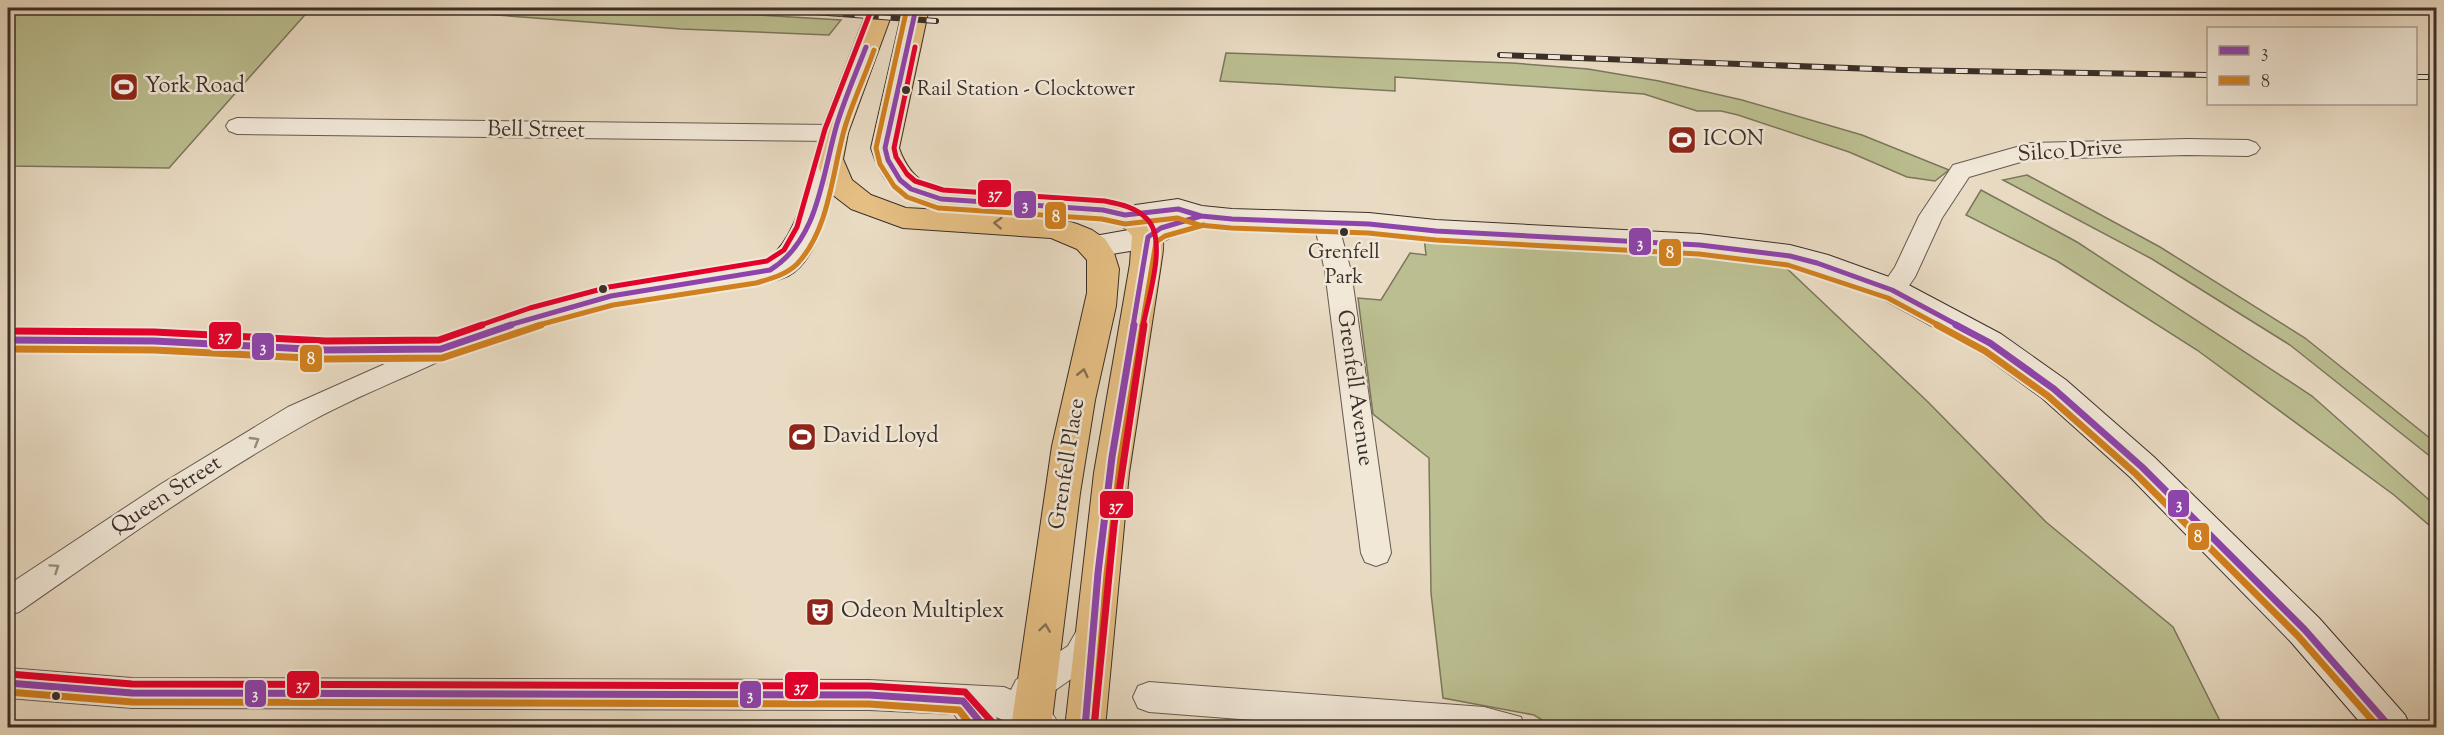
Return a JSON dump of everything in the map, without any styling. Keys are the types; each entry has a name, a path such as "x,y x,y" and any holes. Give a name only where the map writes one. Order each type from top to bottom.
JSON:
{"main road":[{"path":"881,8 831,146 839,185 861,202 903,218 1051,227 1072,232 1094,246"},
{"path":"916,8 885,148 888,160 900,180 911,189 941,199 1103,210 1136,226"},
{"name":"Grenfell Place","path":"1092,633 1118,417 1140,297 1136,226"},
{"name":"Grenfell Place","path":"1030,712 1074,413 1103,286 1103,261 1094,246"},
{"path":"1085,728 1092,633"}],"street":[{"name":"Bell Street","path":"237,126 552,132 831,146"},
{"name":"Queen Street","path":"8,602 171,492 272,430 298,415 441,348 532,316 611,296 755,274 778,268 792,256 804,237 831,146"},
{"name":"Silco Drive","path":"1892,290 1906,271 1931,216 1961,171 1991,160 2031,151 2187,147 2248,148"},
{"path":"1094,246 1136,226 1161,228 1201,216 1690,244 1779,254 1817,263 1892,290 1990,343 2054,389 2142,466 2305,630 2391,728"},
{"name":"Grenfell Avenue","path":"1326,223 1338,271 1376,553"},
{"path":"8,340 154,341 326,350 441,348"},
{"name":"Grenfell Place","path":"1030,712 1079,656 1092,633"},
{"path":"8,683 132,693 869,695 963,701 1030,712"},
{"path":"1149,697 1386,721 1484,722 1509,728"},
{"path":"963,701 986,728"}],"green space":[{"name":"York Road","path":"8,8 311,8 169,168 8,166"},
{"path":"403,8 642,8 841,20 829,35 681,29"},
{"path":"1226,53 1512,63 1588,69 1659,81 1742,100 1862,135 1949,170 1935,181 1907,177 1849,152 1738,115 1721,111 1697,111 1644,94 1395,77 1395,91 1220,81"},
{"path":"2027,175 2160,247 2305,338 2436,443 2436,461 2290,345 2152,259 2003,180"},
{"path":"1981,190 2077,242 2312,396 2436,506 2436,531 2394,495 2197,350 2057,261 1966,215"},
{"name":"Grenfell Park","path":"1424,237 1703,258 1779,261 1928,402 2046,522 2173,627 2223,727 1555,728 1534,715 1443,698 1431,593 1429,458 1373,414 1358,298 1381,300 1410,253 1426,255"}],"railway":[{"path":"759,8 936,21"},
{"path":"1500,55 1902,70 2207,75"},
{"path":"2417,77 2436,77"}],"transit line":[{"name":"37","path":"8,331 154,332 326,341 439,340 530,308 609,287 767,261 784,250 797,227 825,129 872,8"},
{"name":"8","path":"907,8 876,148 880,164 894,186 907,197 938,208 1102,219 1125,224 1177,218 1199,225 1231,228 1368,233 1436,240 1699,254 1788,265 1888,298 1985,351 2048,396 2136,474 2298,636 2379,728"},
{"name":"3","path":"916,8 885,148 888,160 900,180 911,189 941,199 1103,210 1125,215 1178,209 1201,216 1232,219 1369,224 1436,231 1700,245 1790,256 1817,263 1892,290 1990,343 2054,389 2142,467 2305,630 2391,728"},
{"name":"3","path":"8,340 154,341 326,350 441,349 533,317 611,296 770,270 785,261 798,246 808,227 816,206 840,114 866,47"},
{"name":"37","path":"915,47 894,148 896,157 907,174 915,181 943,190 1105,201 1128,207 1142,214 1156,233 1155,262 1127,424 1114,525 1094,728"},
{"name":"8","path":"8,349 154,350 326,359 442,358 536,326 613,305 756,283 773,278 789,271 808,250 828,199 845,128 874,50"},
{"name":"3","path":"1085,728 1098,573 1112,457 1148,237 1161,228 1201,216"},
{"name":"8","path":"1094,728 1107,574 1121,458 1156,242 1165,236 1204,225"},
{"name":"37","path":"9,674 132,684 870,686 965,692 992,722"},
{"name":"3","path":"8,683 132,693 869,695 963,701 985,728"},
{"name":"8","path":"8,692 132,702 869,704 959,710 973,728"}],"place":[{"name":"York Road","path":"124,87"},
{"name":"Rail Station - Clocktower","path":"906,90"},
{"name":"ICON","path":"1682,140"},
{"name":"Grenfell Park","path":"1344,232"},
{"name":"David Lloyd","path":"802,437"},
{"name":"Odeon Multiplex","path":"820,612"}]}
